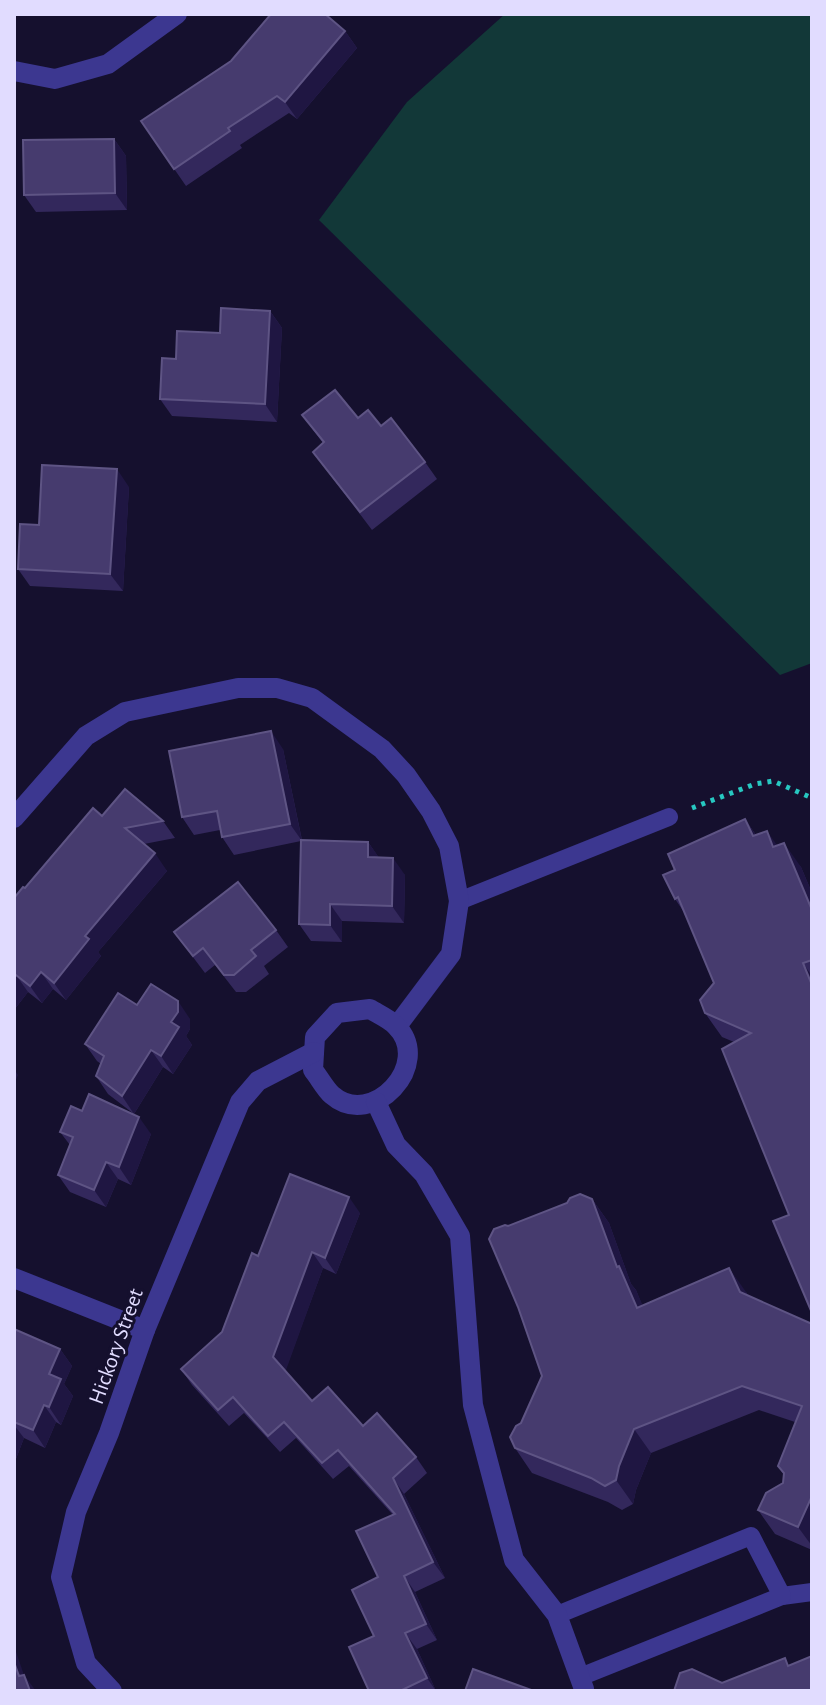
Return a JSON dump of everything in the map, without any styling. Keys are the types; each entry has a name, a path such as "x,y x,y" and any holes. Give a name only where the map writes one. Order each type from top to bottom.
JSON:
{"street":[{"path":"14,71 55,79 108,64 177,14"},
{"path":"14,818 86,736 125,712 238,688 277,688 312,698 382,749 406,775 431,811 449,846 459,901 451,954 397,1026"},
{"path":"370,1009 397,1026 407,1047 406,1069 395,1089 376,1102 354,1104 333,1096 313,1070 315,1037 337,1013 370,1009"},
{"name":"Hickory Street","path":"112,1691 86,1663 61,1577 76,1512 109,1433 145,1330 240,1102 258,1081 314,1052"},
{"path":"376,1102 396,1145 424,1174 460,1236 473,1405 514,1560 557,1615 584,1687"},
{"path":"14,1278 145,1330"}],"lane":[{"path":"459,901 669,817"},
{"path":"557,1615 755,1530 782,1596"},
{"path":"584,1687 782,1596 812,1592"}],"path":[{"path":"669,817 755,784 773,781 812,798"}],"green space":[{"path":"505,14 812,14 812,663 780,675 319,220 407,102"}],"building":[{"path":"271,14 325,14 345,31 285,102 277,96 174,169 141,121 231,61"},
{"path":"114,139 115,193 24,195 23,140"},
{"path":"221,308 270,311 265,404 160,399 162,358 176,359 177,331 220,333"},
{"path":"335,390 358,418 368,410 381,426 391,418 425,462 360,512 313,452 324,442 302,415"},
{"path":"42,465 117,469 110,574 18,569 20,524 39,525"},
{"path":"271,731 290,824 222,837 217,811 182,817 169,751"},
{"path":"125,789 163,821 125,828 155,853 85,936 89,939 54,983 41,972 30,986 16,975 14,977 14,898 93,808 102,816"},
{"path":"745,819 753,836 767,831 773,847 784,843 812,910 812,960 803,963 812,985 812,1313 773,1221 789,1215 722,1049 751,1033 705,1013 700,1000 714,983 678,897 675,899 663,875 675,870 668,854"},
{"path":"301,840 368,842 368,857 393,858 392,906 330,904 330,925 299,924"},
{"path":"238,882 276,930 251,950 256,956 234,975 224,975 203,948 193,956 174,932"},
{"path":"151,984 178,1001 178,1012 171,1022 179,1027 161,1056 151,1050 122,1096 96,1076 104,1056 85,1044 118,993 137,1005"},
{"path":"89,1094 139,1117 119,1167 106,1162 94,1190 58,1175 73,1137 60,1132 71,1106 82,1111"},
{"path":"290,1174 349,1197 325,1258 312,1252 273,1357 312,1401 328,1387 363,1426 377,1413 416,1457 393,1478 433,1562 404,1576 426,1624 405,1633 427,1678 400,1691 369,1691 349,1647 374,1636 352,1590 378,1577 356,1531 395,1514 338,1450 322,1463 284,1422 268,1436 233,1397 218,1410 181,1369 222,1332 252,1253 258,1256"},
{"path":"580,1194 592,1199 617,1267 637,1308 729,1268 740,1292 812,1324 812,1496 798,1527 758,1510 766,1493 783,1483 784,1473 778,1466 802,1406 742,1386 634,1429 616,1480 605,1486 515,1448 510,1437 521,1423 542,1376 518,1307 489,1239 494,1229 567,1203 570,1198"},
{"path":"14,1329 60,1349 49,1374 61,1379 49,1407 44,1405 33,1430 14,1422"},
{"path":"812,1656 812,1691 674,1691 680,1673 692,1669 722,1683 785,1658 788,1666"},
{"path":"14,1662 19,1676 24,1675 30,1691 14,1691"},
{"path":"473,1669 534,1691 465,1691"}]}
